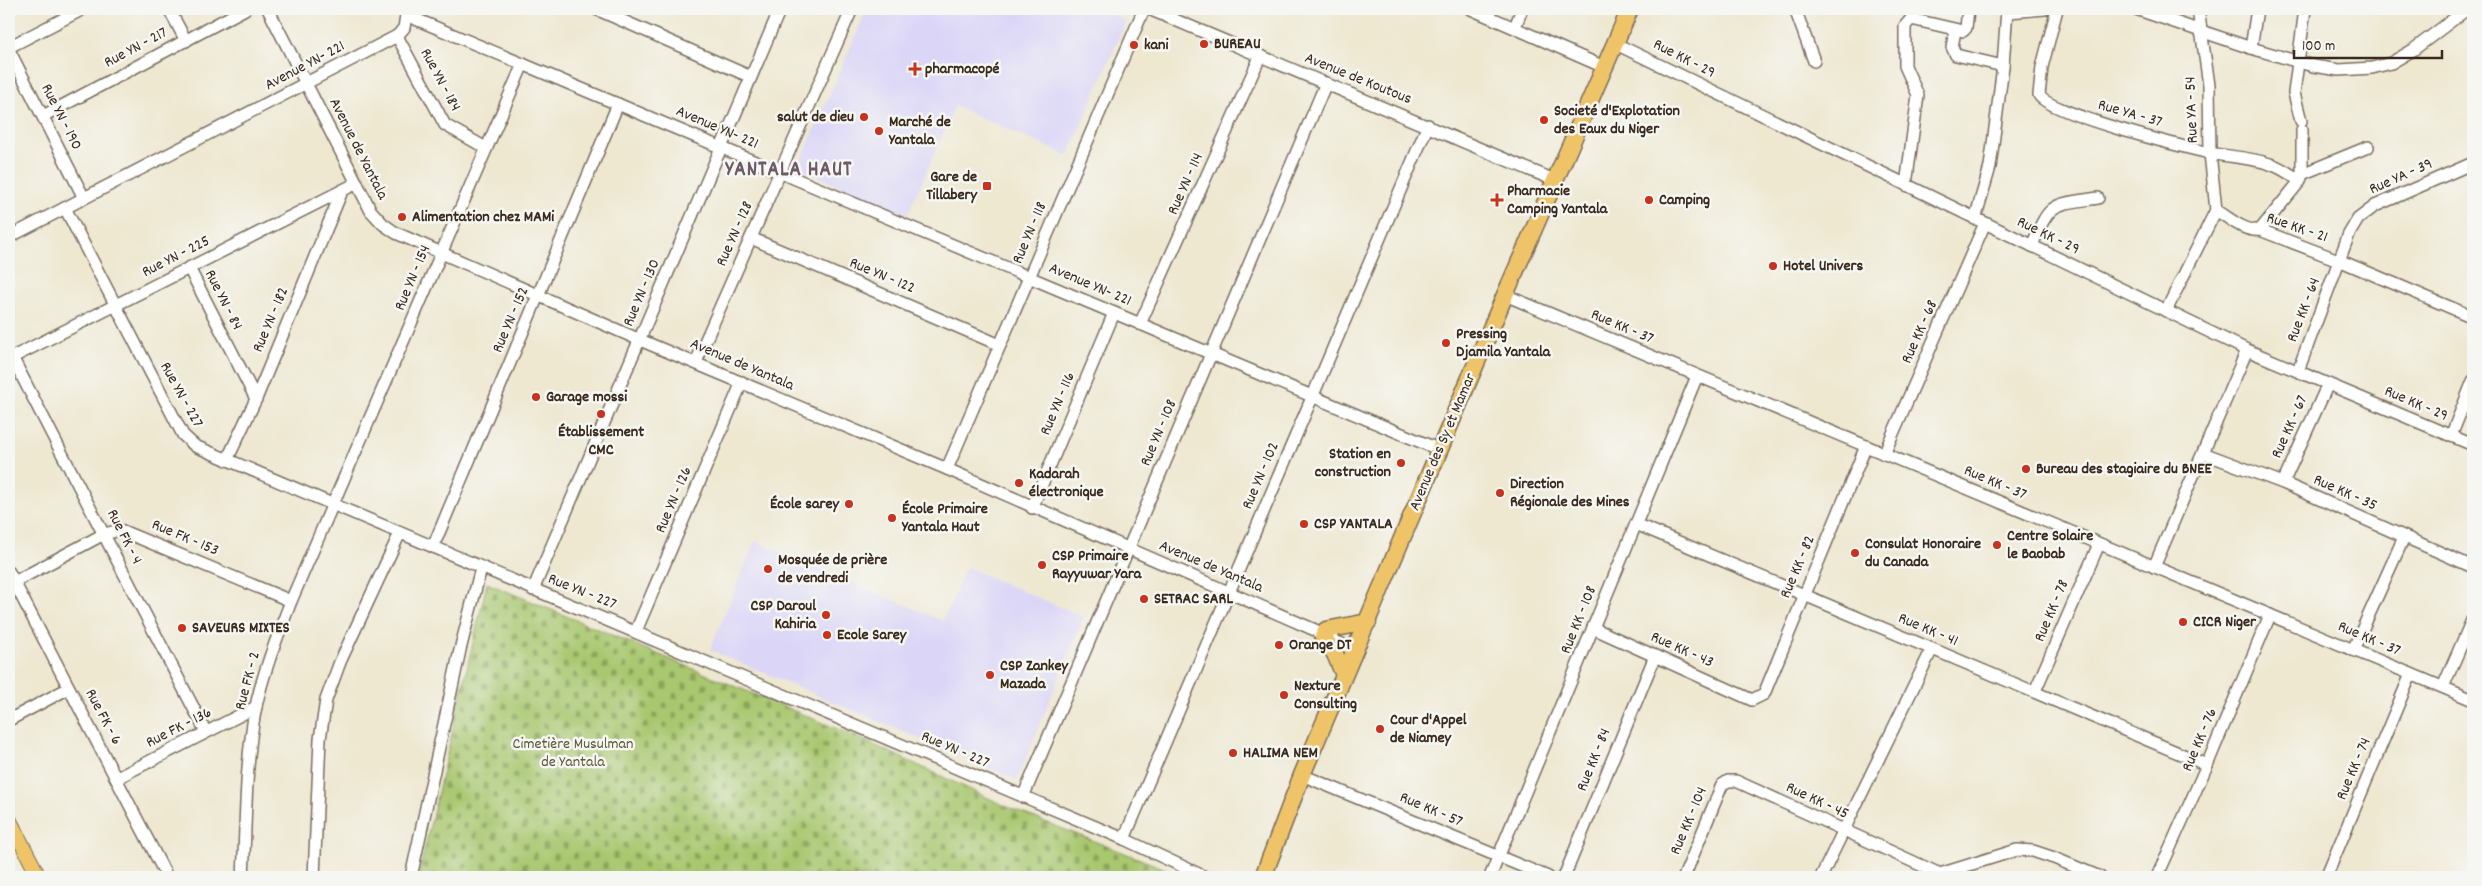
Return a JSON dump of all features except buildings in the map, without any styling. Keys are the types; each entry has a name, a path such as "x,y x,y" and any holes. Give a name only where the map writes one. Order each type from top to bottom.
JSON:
{"highway":[{"name":"Avenue des Sy et Mamar","path":"1263,877 1302,775 1344,675 1554,180 1630,9"},
{"path":"1344,675 1321,632 1368,622"}],"main road":[{"path":"9,819 39,877"}],"street":[{"path":"9,48 83,9"},
{"path":"169,9 186,40"},
{"name":"Rue YN - 217","path":"43,116 245,9"},
{"name":"Avenue de Yantala","path":"268,9 371,210 383,224 403,236 640,340 947,469 1032,508 1356,648"},
{"path":"596,9 751,78"},
{"name":"Rue YN - 130","path":"533,590 780,9"},
{"name":"Rue YN - 128","path":"696,362 852,9"},
{"name":"Rue YN - 118","path":"947,469 1144,9"},
{"name":"Avenue de Koutous","path":"1148,9 1260,57 1326,82 1554,180"},
{"path":"1471,9 1604,67"},
{"path":"1515,27 1522,9"},
{"path":"1795,9 1814,61"},
{"path":"1906,185 1918,95 1905,66 1905,26 1911,20 1955,31 1963,31 1966,28 1968,9"},
{"path":"2008,11 2045,9"},
{"name":"Rue YA - 37","path":"2056,9 2042,67 2040,99 2090,120 2210,153 2269,163 2301,177"},
{"path":"2136,9 2251,48 2297,61 2340,70 2372,68 2391,63 2413,50 2460,11"},
{"name":"Rue YA - 54","path":"2198,9 2209,85 2210,153 2216,210"},
{"path":"2251,48 2257,9"},
{"path":"2301,177 2302,126 2294,93 2305,9"},
{"name":"Rue KK - 68","path":"1884,454 1980,221 1990,166 2008,11"},
{"name":"Avenue YN- 221","path":"9,238 397,36 404,28 404,12 523,64 1440,450"},
{"path":"1955,31 1952,48 1956,55 2003,66"},
{"name":"Rue YN - 184","path":"397,36 445,125 486,148"},
{"name":"Rue KK - 29","path":"1614,44 2247,350 2473,446"},
{"name":"Rue YN - 190","path":"9,48 84,198"},
{"name":"Rue YN - 114","path":"1140,324 1260,57"},
{"name":"Rue YN - 154","path":"334,505 523,64"},
{"name":"Rue YN - 108","path":"1023,796 1326,82"},
{"name":"Rue YN - 152","path":"433,547 618,104"},
{"name":"Rue YN - 102","path":"1124,839 1428,125"},
{"path":"2260,230 2301,177 2368,147"},
{"name":"Rue YA - 39","path":"2341,261 2349,234 2358,219 2366,212 2473,163"},
{"name":"Rue YN - 225","path":"10,358 357,183"},
{"name":"Rue YN - 182","path":"227,460 256,399 342,191"},
{"path":"2032,246 2044,220 2055,206 2098,198"},
{"name":"Rue YN - 227","path":"65,208 114,306 183,435 195,446 1124,839 1205,877"},
{"path":"2166,311 2216,210"},
{"name":"Rue KK - 21","path":"2216,210 2245,227 2260,230 2341,261 2473,317"},
{"name":"Rue YN - 122","path":"751,238 1000,345"},
{"name":"Rue KK - 64","path":"2298,371 2341,261"},
{"name":"Rue YN - 84","path":"189,268 256,399"},
{"name":"Rue KK - 37","path":"1505,295 2473,700"},
{"name":"Rue YN - 116","path":"1032,508 1114,313"},
{"path":"2154,567 2247,350"},
{"name":"Rue FK - 4","path":"10,358 104,534 206,732"},
{"name":"Rue KK - 108","path":"1490,877 1697,376"},
{"path":"2451,436 2473,380"},
{"name":"Rue YN - 126","path":"636,632 742,382"},
{"name":"Rue KK - 67","path":"2283,483 2328,384"},
{"name":"Rue KK - 82","path":"1758,698 1764,694 1803,595 1866,446"},
{"name":"Rue KK - 35","path":"2203,453 2283,483 2473,567"},
{"name":"Rue FK - 2","path":"243,877 250,755 256,707 264,674 291,601 334,505"},
{"name":"Rue KK - 41","path":"1636,524 2207,765"},
{"name":"Rue FK - 153","path":"11,577 113,530 127,531 291,601"},
{"path":"314,877 320,739 326,700 340,662 400,533"},
{"path":"2353,650 2404,537"},
{"name":"Rue KK - 78","path":"2035,691 2099,544"},
{"path":"411,877 460,650 481,568"},
{"name":"Rue FK - 6","path":"11,577 167,877"},
{"name":"Rue KK - 76","path":"2157,877 2207,765 2270,615"},
{"path":"2442,687 2473,618"},
{"name":"Rue KK - 43","path":"1593,628 1752,700 1758,698"},
{"path":"1821,877 1932,650"},
{"name":"Rue KK - 84","path":"1564,877 1655,656"},
{"name":"Rue KK - 74","path":"2326,877 2411,674"},
{"path":"9,720 69,688"},
{"name":"Rue FK - 136","path":"117,778 256,707"},
{"name":"Rue KK - 57","path":"1302,775 1548,877"},
{"name":"Rue KK - 45","path":"1728,780 1736,781 1843,831 1892,851 1939,876"},
{"name":"Rue KK - 104","path":"1684,877 1722,785 1728,780"},
{"path":"1939,876 2017,850 2054,858 2100,877"}],"shaded area":[{"name":"Marché de Yantala","path":"867,9 1099,9 1126,21 1068,156 955,106 907,216 798,168"},
{"path":"755,541 943,621 966,567 1084,617 1017,780 710,650"}],"green space":[{"name":"Cimetière Musulman de Yantala","path":"487,583 857,737 1012,809 1186,877 418,877"}],"place":[{"name":"BUREAU","path":"1204,44"},
{"name":"kani","path":"1134,45"},
{"name":"pharmacopé","path":"915,69"},
{"name":"salut de dieu","path":"864,117"},
{"name":"Societé d'Explotation des Eaux du Niger","path":"1544,120"},
{"name":"Marché de Yantala","path":"879,131"},
{"name":"Gare de Tillabery","path":"987,186"},
{"name":"Pharmacie Camping Yantala","path":"1497,200"},
{"name":"Camping","path":"1649,200"},
{"name":"Alimentation chez MAMi","path":"402,217"},
{"name":"Hotel Univers","path":"1773,266"},
{"name":"Pressing Djamila Yantala","path":"1446,343"},
{"name":"Garage mossi","path":"536,397"},
{"name":"Établissement CMC","path":"601,414"},
{"name":"Station en construction","path":"1401,463"},
{"name":"Bureau des stagiaire du BNEE","path":"2026,469"},
{"name":"Kadarah électronique","path":"1019,483"},
{"name":"Direction Régionale des Mines","path":"1500,493"},
{"name":"École sarey","path":"849,504"},
{"name":"École Primaire Yantala Haut","path":"892,518"},
{"name":"CSP YANTALA","path":"1304,524"},
{"name":"Centre Solaire le Baobab","path":"1997,545"},
{"name":"Consulat Honoraire du Canada","path":"1855,553"},
{"name":"CSP Primaire Rayyuwar Yara","path":"1042,565"},
{"name":"Mosquée de prière de vendredi","path":"768,569"},
{"name":"SETRAC SARL","path":"1144,599"},
{"name":"CSP Daroul Kahiria","path":"826,615"},
{"name":"CICR Niger","path":"2183,622"},
{"name":"SAVEURS MIXTES","path":"182,628"},
{"name":"Ecole Sarey","path":"827,635"},
{"name":"Orange DT","path":"1279,645"},
{"name":"CSP Zankey Mazada","path":"990,675"},
{"name":"Nexture Consulting","path":"1284,695"},
{"name":"Cour d'Appel de Niamey","path":"1380,729"},
{"name":"HALIMA NEM","path":"1233,753"}],"district":[{"name":"YANTALA HAUT","path":"789,171"}]}
